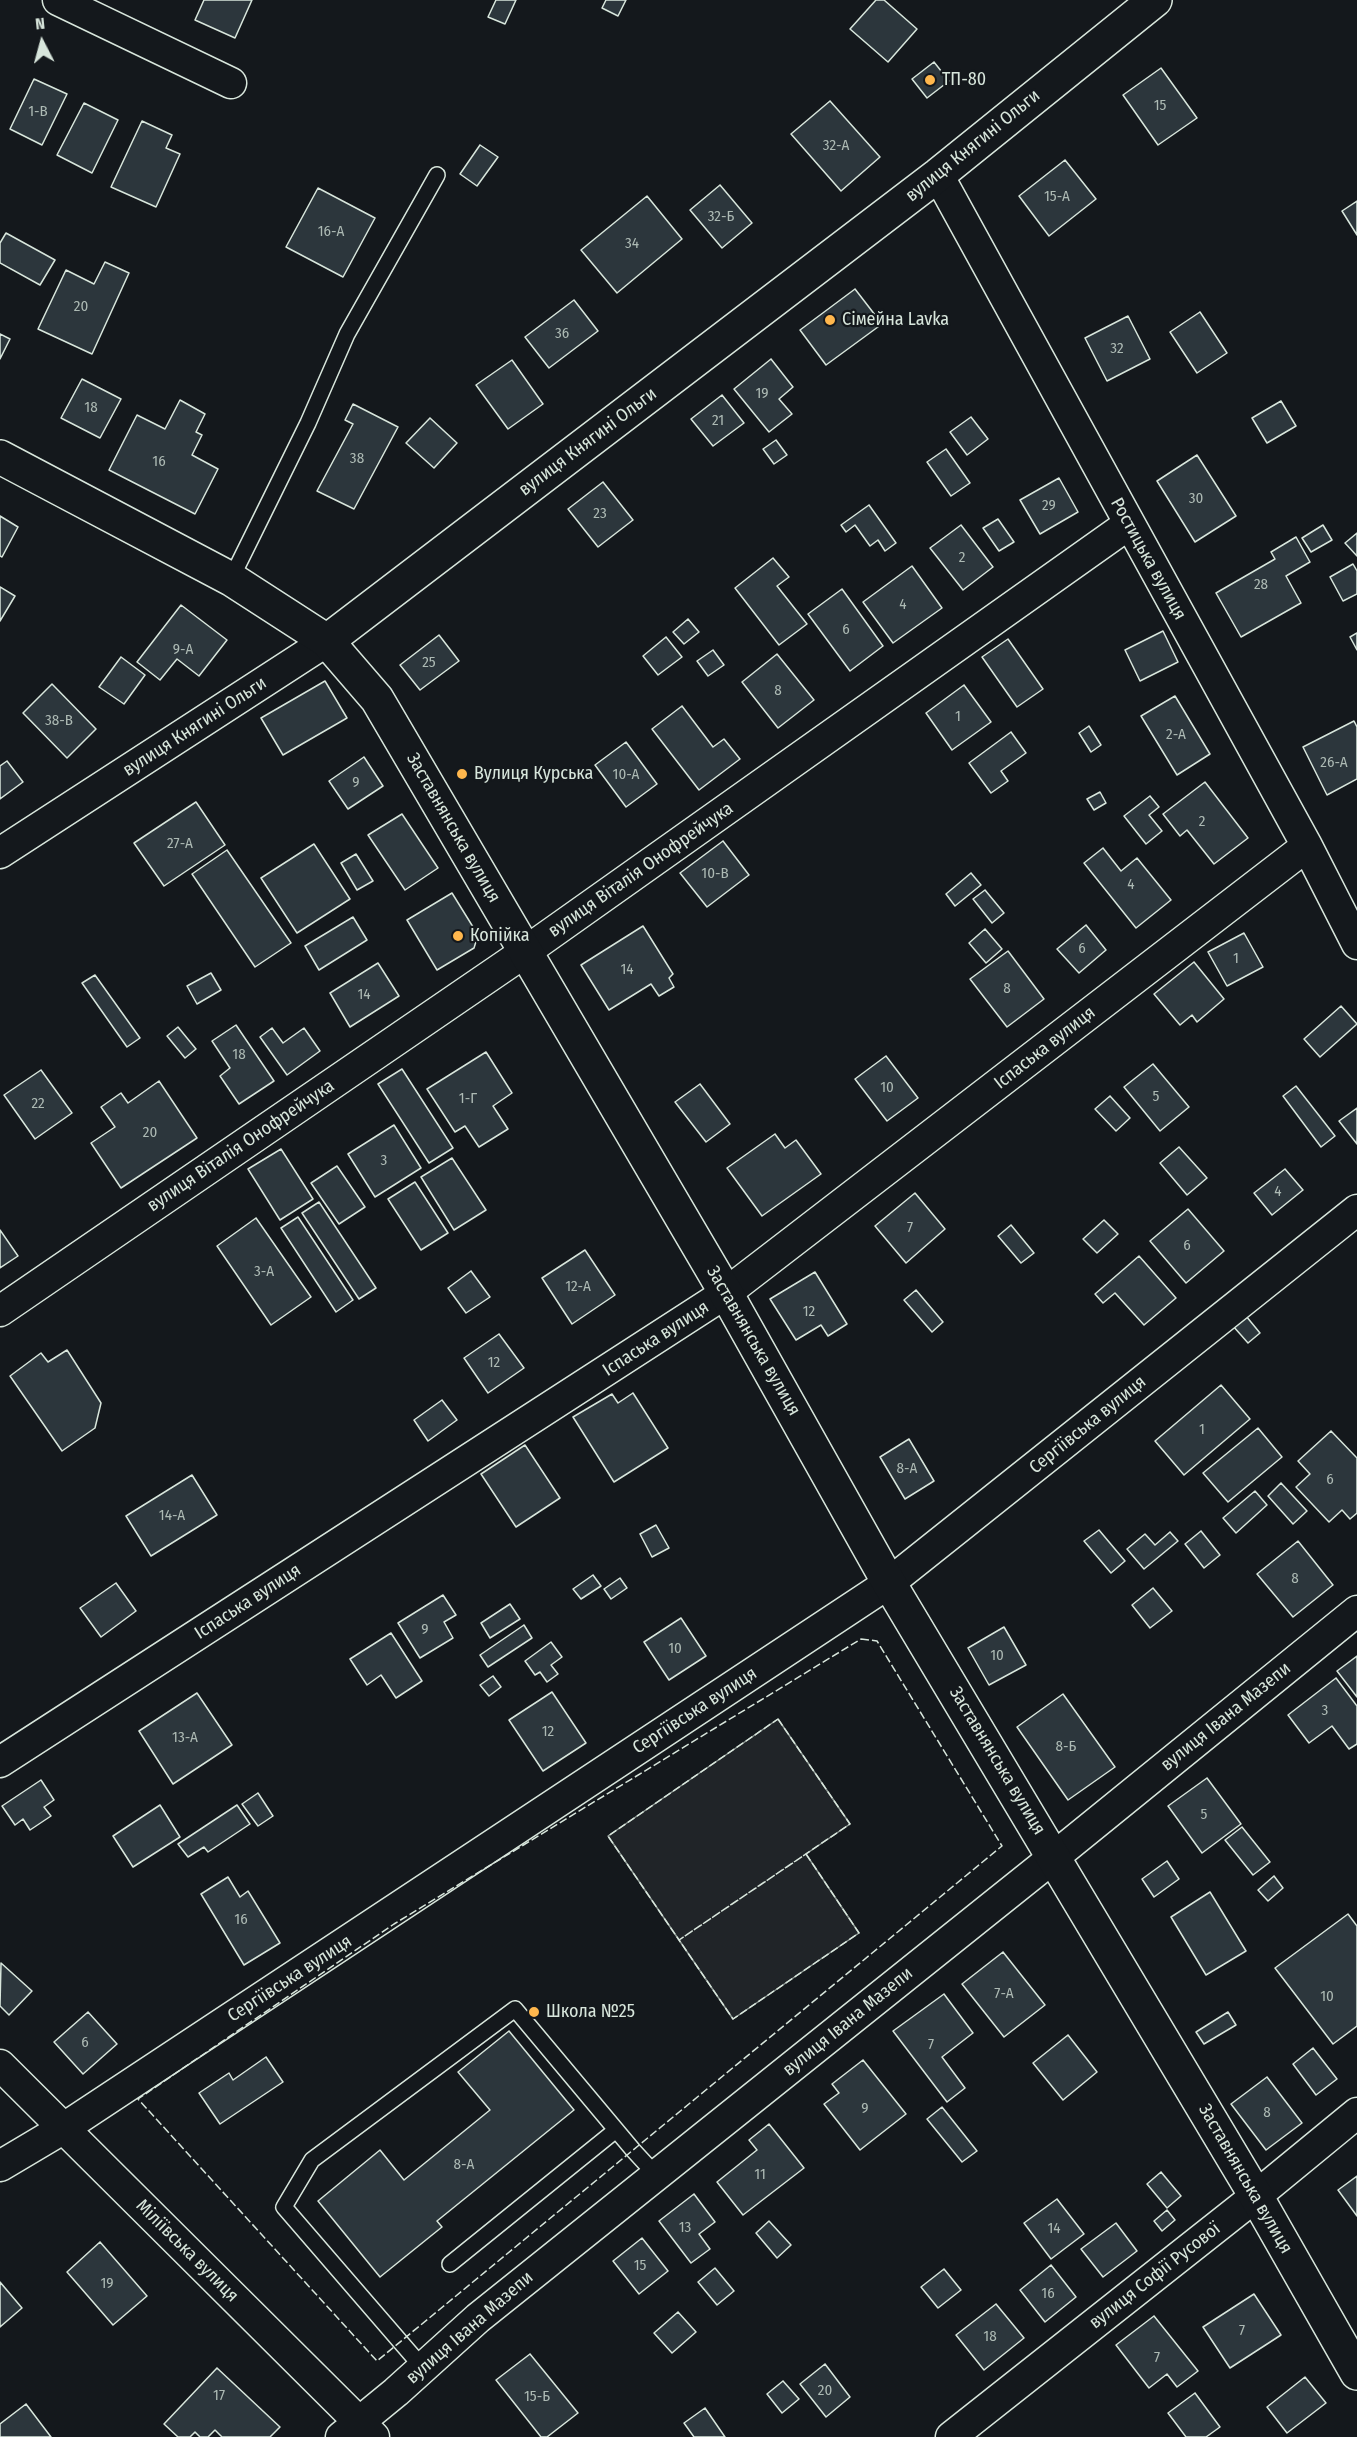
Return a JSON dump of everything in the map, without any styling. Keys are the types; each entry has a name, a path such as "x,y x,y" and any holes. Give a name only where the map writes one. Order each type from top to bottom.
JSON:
{"street":[{"path":"58,0 231,83"},
{"name":"вулиця Княгині Ольги","path":"0,853 327,641 938,175 1155,0"},
{"name":"Ростицька вулиця","path":"938,175 1307,846 1357,944"},
{"name":"Заставнянська вулиця","path":"0,457 231,579 327,641 377,699 726,1293 889,1583 1256,2196 1357,2373"},
{"name":"вулиця Віталія Онофрейчука","path":"0,1311 525,952 1129,524"},
{"name":"Іспаська вулиця","path":"0,1762 726,1293 1307,846"},
{"name":"Сергіївська вулиця","path":"0,2166 64,2128 889,1583 1357,1210"},
{"name":"вулиця Івана Мазепи","path":"359,2432 423,2368 478,2318 1357,1611"},
{"name":"Міліївська вулиця","path":"0,2065 359,2432"},
{"name":"вулиця Софії Русової","path":"951,2437 1256,2196 1357,2113"}],"lane":[{"path":"231,579 308,423 347,334 437,175"},
{"path":"423,2368 285,2207 312,2160 516,2009 656,2175"},
{"path":"450,2264 616,2130"}],"shaded area":[{"path":"778,1719 850,1824 806,1854 859,1933 733,2019 608,1836"}],"building":[{"path":"204,0 252,0 235,38 195,20"},
{"path":"496,0 516,0 505,24 488,17"},
{"path":"606,0 626,0 618,16 602,8"},
{"path":"876,0 884,0 917,29 888,62 850,29"},
{"name":"ТП-80","path":"934,62 949,81 927,98 912,79"},
{"path":"1161,68 1197,118 1158,145 1123,95"},
{"path":"34,79 67,94 42,145 10,129"},
{"path":"830,101 880,157 841,191 791,134"},
{"path":"84,103 118,120 92,173 57,155"},
{"path":"142,121 172,135 166,148 180,154 156,207 111,187"},
{"path":"480,145 498,157 477,186 460,174"},
{"path":"1065,160 1096,199 1049,236 1019,196"},
{"path":"720,185 752,223 722,248 690,210"},
{"path":"318,188 375,218 343,277 286,247"},
{"path":"647,196 682,239 617,293 581,250"},
{"path":"1357,201 1357,235 1342,211"},
{"path":"6,233 55,260 40,285 0,263 0,243"},
{"path":"105,262 129,273 92,354 38,329 66,270 94,284"},
{"path":"855,289 882,324 826,365 800,330"},
{"path":"574,300 598,331 549,368 525,337"},
{"path":"1200,312 1227,353 1197,373 1170,332"},
{"path":"1128,316 1150,359 1107,381 1085,338"},
{"path":"0,334 10,339 0,359"},
{"path":"771,359 793,387 779,399 792,414 769,432 734,389"},
{"path":"512,360 543,404 508,429 476,385"},
{"path":"82,379 121,399 100,438 61,418"},
{"path":"722,395 744,423 713,446 691,419"},
{"path":"180,400 205,414 196,432 202,435 192,455 218,469 195,514 109,470 137,415 165,429"},
{"path":"1281,401 1296,426 1267,443 1252,418"},
{"path":"353,404 398,427 354,509 317,491 353,424 345,420"},
{"path":"971,417 988,439 967,455 950,432"},
{"path":"430,418 457,443 434,468 406,443"},
{"path":"776,440 787,455 774,464 763,449"},
{"path":"946,449 970,483 951,496 927,462"},
{"path":"1197,455 1236,516 1195,542 1157,481"},
{"path":"1059,478 1078,512 1040,534 1020,500"},
{"path":"603,482 633,520 598,547 568,509"},
{"path":"869,505 896,543 885,551 878,540 870,546 855,525 846,532 841,525"},
{"path":"0,516 18,527 2,557 0,556"},
{"path":"998,519 1014,542 999,551 983,528"},
{"path":"961,525 993,567 963,590 930,548"},
{"path":"1323,525 1332,540 1311,552 1302,538"},
{"path":"1357,533 1357,556 1345,543"},
{"path":"1296,537 1310,562 1286,576 1301,603 1241,637 1216,593 1275,559 1271,552"},
{"path":"773,558 789,577 777,586 807,624 779,645 735,588"},
{"path":"1353,564 1357,571 1357,594 1343,601 1330,577"},
{"path":"912,566 942,608 893,643 863,602"},
{"path":"0,587 15,596 0,621"},
{"path":"842,589 883,646 850,671 808,614"},
{"path":"181,605 227,640 199,676 177,659 160,680 137,662"},
{"path":"688,619 699,632 684,644 673,632"},
{"path":"1163,631 1178,662 1140,681 1125,650"},
{"path":"1357,633 1357,650 1350,637"},
{"path":"439,635 459,661 420,690 400,665"},
{"path":"666,637 682,657 658,675 643,656"},
{"path":"1008,639 1043,689 1017,707 982,657"},
{"path":"713,650 724,665 708,676 697,661"},
{"path":"777,654 814,700 778,728 742,682"},
{"path":"121,657 145,675 124,704 99,687"},
{"path":"325,681 347,718 283,755 261,718"},
{"path":"52,684 96,729 67,758 23,713"},
{"path":"964,685 991,722 952,750 926,713"},
{"path":"1175,696 1210,754 1177,775 1141,716"},
{"path":"682,706 713,747 724,739 740,759 699,790 652,729"},
{"path":"1354,721 1357,727 1357,779 1327,795 1303,747"},
{"path":"1089,726 1101,745 1091,752 1079,733"},
{"path":"1011,732 1026,753 1001,771 1008,781 991,793 969,763"},
{"path":"626,742 657,784 626,807 595,765"},
{"path":"364,757 383,786 348,809 329,781"},
{"path":"7,761 23,782 0,799 0,766"},
{"path":"1205,782 1248,838 1214,864 1187,830 1180,836 1163,814"},
{"path":"1100,792 1106,803 1094,810 1087,799"},
{"path":"1150,796 1159,807 1149,815 1162,831 1146,844 1124,816"},
{"path":"196,802 225,845 164,886 134,843"},
{"path":"402,814 438,868 405,890 368,835"},
{"path":"723,841 749,875 707,907 680,873"},
{"path":"314,844 350,899 297,933 261,878"},
{"path":"1103,848 1121,871 1137,858 1171,900 1136,928 1084,863"},
{"path":"227,850 291,943 255,967 192,874"},
{"path":"356,854 373,881 357,890 341,863"},
{"path":"971,873 981,885 955,906 946,894"},
{"path":"985,890 1004,913 992,923 973,899"},
{"path":"452,893 478,935 474,948 437,970 407,920"},
{"path":"353,917 367,940 319,970 305,946"},
{"path":"1086,925 1106,950 1079,973 1057,949"},
{"path":"643,926 673,974 669,978 674,987 659,996 651,984 609,1010 581,965"},
{"path":"985,929 1002,949 986,963 969,943"},
{"path":"1244,933 1263,967 1227,986 1208,952"},
{"path":"1008,951 1044,999 1007,1027 970,979"},
{"path":"1194,962 1224,999 1197,1022 1192,1015 1180,1025 1154,994"},
{"path":"378,963 399,996 350,1027 330,993"},
{"path":"211,973 221,990 197,1004 187,986"},
{"path":"95,975 140,1038 127,1047 82,983"},
{"path":"1341,1006 1357,1024 1320,1057 1304,1039"},
{"path":"236,1025 274,1081 239,1104 220,1076 230,1068 212,1041"},
{"path":"178,1027 196,1049 185,1058 167,1036"},
{"path":"272,1028 283,1043 304,1028 320,1051 287,1075 260,1037"},
{"path":"486,1052 512,1093 493,1106 508,1129 479,1147 465,1126 455,1132 427,1089"},
{"path":"886,1056 918,1098 887,1121 855,1079"},
{"path":"1153,1064 1189,1107 1160,1131 1124,1087"},
{"path":"402,1069 453,1148 429,1163 378,1084"},
{"path":"41,1070 72,1113 35,1139 4,1095"},
{"path":"159,1081 197,1138 121,1188 91,1143 115,1127 101,1107 121,1093 128,1103"},
{"path":"700,1084 730,1124 706,1142 675,1102"},
{"path":"1296,1086 1335,1136 1321,1147 1283,1096"},
{"path":"1110,1096 1130,1118 1116,1131 1095,1109"},
{"path":"1357,1108 1357,1144 1339,1121"},
{"path":"394,1125 421,1168 375,1197 348,1154"},
{"path":"775,1134 785,1148 796,1140 821,1174 762,1216 727,1168"},
{"path":"1179,1147 1207,1178 1187,1195 1160,1163"},
{"path":"281,1149 313,1199 280,1220 248,1169"},
{"path":"452,1158 486,1210 454,1230 421,1177"},
{"path":"337,1166 365,1207 339,1224 311,1183"},
{"path":"1285,1169 1303,1190 1272,1215 1254,1193"},
{"path":"415,1182 448,1233 421,1250 388,1199"},
{"path":"915,1193 945,1229 906,1263 875,1226"},
{"path":"319,1202 376,1288 359,1299 302,1213"},
{"path":"1188,1209 1224,1251 1186,1283 1150,1241"},
{"path":"298,1217 353,1300 336,1312 281,1228"},
{"path":"256,1218 311,1297 271,1325 217,1246"},
{"path":"1104,1220 1118,1234 1097,1253 1083,1239"},
{"path":"1011,1225 1034,1253 1021,1263 998,1236"},
{"path":"0,1230 18,1256 0,1268"},
{"path":"585,1250 615,1295 572,1324 542,1278"},
{"path":"1139,1256 1176,1298 1144,1325 1115,1293 1103,1303 1095,1294"},
{"path":"471,1271 490,1297 466,1313 448,1288"},
{"path":"815,1272 847,1324 828,1336 821,1325 796,1340 770,1299"},
{"path":"916,1290 943,1322 932,1332 904,1300"},
{"path":"1246,1316 1260,1333 1248,1343 1233,1326"},
{"path":"499,1334 524,1368 488,1393 464,1358"},
{"path":"67,1350 101,1403 95,1428 62,1451 10,1376 41,1353 48,1362"},
{"path":"1221,1385 1250,1419 1184,1475 1155,1441"},
{"path":"633,1393 668,1448 614,1482 573,1417 612,1394 618,1403"},
{"path":"442,1400 457,1420 428,1441 414,1420"},
{"path":"1258,1428 1282,1457 1228,1502 1203,1473"},
{"path":"1331,1431 1357,1458 1357,1513 1350,1519 1342,1510 1329,1522 1296,1487 1310,1474 1298,1461"},
{"path":"909,1439 934,1481 905,1499 880,1457"},
{"path":"525,1445 560,1498 516,1527 481,1474"},
{"path":"192,1475 217,1515 151,1556 126,1516"},
{"path":"1281,1483 1307,1511 1293,1524 1268,1496"},
{"path":"1255,1491 1267,1505 1236,1533 1223,1518"},
{"path":"656,1525 669,1548 652,1557 640,1534"},
{"path":"1099,1530 1125,1561 1111,1573 1084,1541"},
{"path":"1201,1531 1220,1555 1204,1568 1185,1544"},
{"path":"1170,1532 1178,1541 1144,1569 1127,1549 1145,1534 1155,1545"},
{"path":"1298,1541 1333,1585 1293,1617 1257,1574"},
{"path":"593,1575 601,1586 581,1599 573,1589"},
{"path":"620,1578 627,1588 611,1599 604,1589"},
{"path":"116,1583 136,1611 101,1637 80,1608"},
{"path":"1153,1588 1172,1611 1150,1628 1132,1605"},
{"path":"443,1595 456,1615 444,1622 453,1638 420,1658 398,1623"},
{"path":"510,1604 520,1619 490,1638 481,1623"},
{"path":"681,1618 706,1656 669,1680 644,1642"},
{"path":"524,1625 532,1638 488,1667 480,1655"},
{"path":"1004,1627 1026,1665 989,1685 968,1648"},
{"path":"391,1633 422,1681 396,1698 381,1675 367,1685 350,1659"},
{"path":"551,1642 562,1657 551,1665 558,1674 547,1682 540,1672 535,1675 525,1661"},
{"path":"1357,1656 1357,1697 1337,1671"},
{"path":"493,1676 501,1687 489,1696 480,1685"},
{"path":"1336,1678 1357,1706 1357,1744 1349,1749 1332,1726 1309,1743 1288,1715"},
{"path":"552,1692 586,1743 543,1771 509,1720"},
{"path":"197,1693 232,1745 173,1784 139,1731"},
{"path":"1063,1694 1115,1767 1068,1800 1017,1727"},
{"path":"1207,1778 1241,1824 1202,1853 1168,1806"},
{"path":"41,1780 54,1800 44,1807 51,1816 30,1830 23,1819 15,1825 2,1806"},
{"path":"258,1793 273,1816 258,1826 242,1804"},
{"path":"160,1805 180,1837 133,1867 113,1836"},
{"path":"237,1805 250,1824 208,1852 204,1847 188,1857 178,1844"},
{"path":"1242,1827 1270,1862 1253,1875 1225,1840"},
{"path":"1167,1861 1179,1879 1154,1897 1142,1879"},
{"path":"1274,1876 1283,1888 1268,1901 1258,1890"},
{"path":"228,1877 240,1897 248,1891 280,1943 244,1965 201,1894"},
{"path":"1210,1892 1246,1951 1206,1975 1171,1917"},
{"path":"1348,1914 1357,1926 1357,2026 1333,2044 1275,1968"},
{"path":"1003,1952 1045,2005 1004,2037 962,1984"},
{"path":"1,1963 32,1991 9,2015 0,2006"},
{"path":"944,1994 973,2033 942,2057 965,2088 947,2102 893,2031"},
{"path":"88,2012 117,2044 83,2074 54,2042"},
{"path":"1228,2012 1236,2025 1204,2044 1196,2032"},
{"path":"509,2031 574,2110 437,2221 442,2227 380,2277 318,2201 380,2150 404,2180 490,2110 458,2072"},
{"path":"1068,2035 1097,2072 1063,2100 1033,2063"},
{"path":"1313,2048 1337,2079 1316,2095 1293,2064"},
{"path":"266,2057 283,2082 220,2124 199,2093 229,2073 233,2080"},
{"path":"863,2060 906,2114 860,2150 824,2104 839,2093 832,2084"},
{"path":"1267,2077 1302,2123 1266,2150 1231,2104"},
{"path":"942,2107 977,2151 962,2162 927,2119"},
{"path":"769,2124 804,2168 743,2215 717,2182 757,2150 749,2140"},
{"path":"1161,2172 1181,2196 1167,2208 1147,2184"},
{"path":"1357,2176 1357,2216 1338,2190"},
{"path":"694,2194 715,2222 699,2234 710,2249 691,2263 659,2221"},
{"path":"1057,2199 1084,2234 1051,2259 1024,2223"},
{"path":"1167,2210 1175,2220 1162,2231 1154,2221"},
{"path":"769,2221 791,2245 777,2258 756,2233"},
{"path":"1116,2223 1137,2251 1103,2277 1081,2249"},
{"path":"642,2238 668,2271 639,2294 613,2261"},
{"path":"100,2242 147,2296 113,2325 67,2272"},
{"path":"1051,2265 1076,2297 1045,2322 1020,2290"},
{"path":"715,2268 734,2291 717,2305 698,2282"},
{"path":"944,2269 961,2290 938,2308 921,2287"},
{"path":"0,2282 22,2308 0,2327"},
{"path":"1254,2294 1281,2335 1230,2368 1203,2327"},
{"path":"996,2304 1024,2338 984,2370 956,2335"},
{"path":"678,2312 696,2332 672,2353 654,2333"},
{"path":"1154,2316 1198,2371 1177,2387 1167,2374 1149,2388 1116,2345"},
{"path":"530,2354 578,2413 547,2437 541,2437 496,2380"},
{"path":"825,2364 850,2397 826,2417 800,2384"},
{"path":"217,2368 280,2427 270,2437 222,2437 215,2430 208,2437 200,2437 195,2432 190,2437 178,2437 164,2424"},
{"path":"1305,2377 1326,2403 1287,2433 1267,2407"},
{"path":"783,2381 799,2399 782,2413 767,2394"},
{"path":"1195,2393 1220,2427 1206,2437 1186,2437 1168,2413"},
{"path":"26,2404 51,2437 0,2437 0,2424"},
{"path":"705,2408 725,2437 694,2437 684,2423"}],"fence":[{"path":"861,1639 877,1641 1002,1846 377,2361 138,2099 394,1924 861,1639"},
{"path":"778,1719 850,1824 679,1940 608,1836 778,1719"},
{"path":"806,1854 859,1933 733,2019 679,1940 806,1854"}],"place":[{"name":"ТП-80","path":"930,80"},
{"name":"Сімейна Lavka","path":"830,320"},
{"name":"Вулиця Курська","path":"462,774"},
{"name":"Копійка","path":"458,936"},
{"name":"Школа №25","path":"534,2012"}]}
